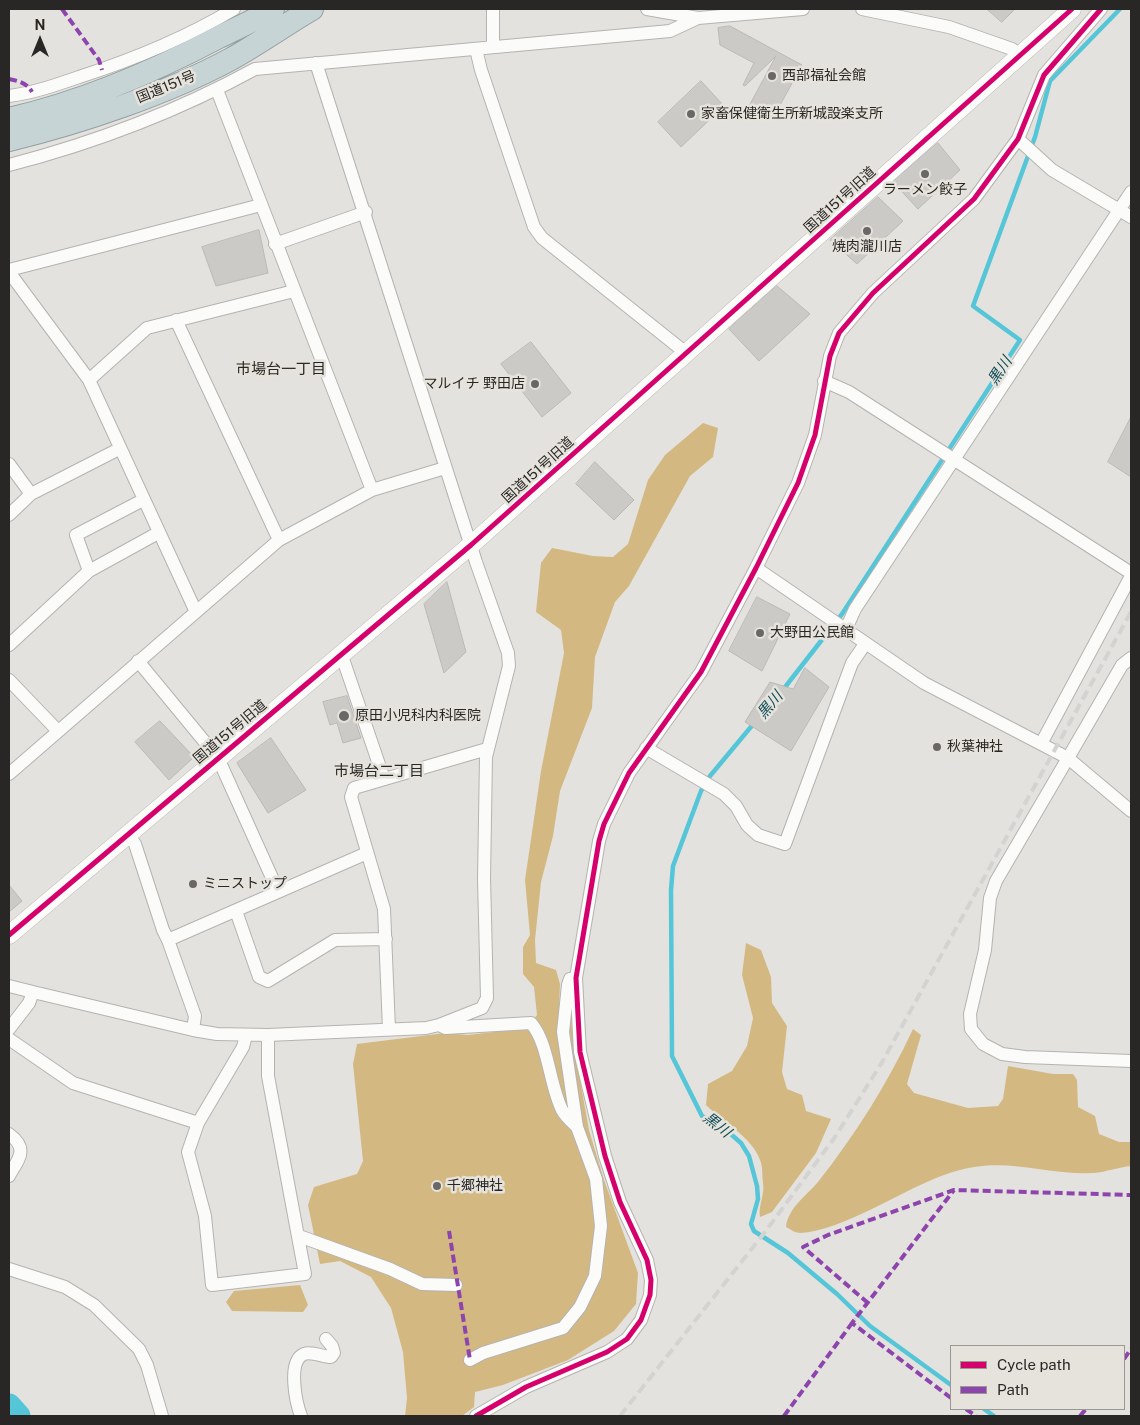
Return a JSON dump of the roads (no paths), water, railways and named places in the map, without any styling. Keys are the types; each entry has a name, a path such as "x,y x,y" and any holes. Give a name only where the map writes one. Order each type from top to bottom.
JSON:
{"highway":[{"name":"国道151号","path":"9,119 35,113 94,93 147,72 188,54 274,9"},
{"name":"国道151号","path":"9,140 38,133 162,90 231,59 312,9"}],"street":[{"path":"9,96 29,93 133,60 204,27 234,9"},
{"path":"493,9 493,47"},
{"path":"647,9 698,18 802,9"},
{"path":"862,9 949,27 1012,49 1021,56"},
{"name":"国道151号旧道","path":"9,935 470,545 1072,9"},
{"path":"476,1416 526,1387 607,1352 626,1339 641,1320 650,1295 651,1280 646,1260 620,1202 591,1103 580,1052 576,978 599,841 622,785 646,748 701,672 798,483 815,435 824,381 830,356 839,333 873,293 974,199 1020,141 1044,75 1101,9"},
{"path":"9,165 58,152 141,121 217,90 255,69 670,31 698,18"},
{"path":"476,49 484,79 534,228 542,238 686,353"},
{"path":"9,986 193,1030 246,1035 426,1028 482,1008 487,998 484,879 487,749 508,666 508,653 470,545 366,212 316,63"},
{"path":"217,90 275,244 372,490"},
{"path":"1020,141 1052,170 1131,217"},
{"path":"844,628 855,608 1131,192"},
{"path":"196,612 119,449 89,380 9,271 261,205"},
{"path":"275,244 366,212"},
{"path":"89,380 147,328 294,290"},
{"path":"176,320 279,540"},
{"path":"824,381 849,392 1131,574 1042,742"},
{"path":"9,515 30,494 119,449"},
{"path":"9,464 30,494"},
{"path":"9,774 279,540 372,490 445,468"},
{"path":"89,571 76,535 143,500"},
{"path":"9,645 89,571 158,533"},
{"path":"756,568 924,683 1042,742 1068,758 1131,812"},
{"path":"646,748 724,794 736,806 747,825 758,835 785,844 852,663 865,644"},
{"path":"338,655 344,662 384,779"},
{"path":"1131,658 1122,665 996,881 990,898 985,950 970,1014 971,1029 984,1044 1002,1054 1025,1057 1131,1061"},
{"path":"138,661 218,758 278,891"},
{"path":"9,680 58,731"},
{"path":"389,1029 384,909 351,797 354,788 487,749"},
{"path":"127,834 135,844 162,930 168,940 195,1016 193,1030"},
{"path":"168,940 367,853"},
{"path":"236,911 259,977 268,981 335,940 386,939"},
{"path":"470,1360 483,1353 563,1328 580,1307 595,1276 601,1226 596,1179 577,1127 563,1032 568,985 570,979 576,978"},
{"path":"9,1029 29,1002 33,992"},
{"path":"439,1024 445,1028 531,1023 538,1031 553,1087 563,1112 577,1127"},
{"path":"246,1035 243,1048 198,1124 188,1152 205,1216 212,1285 305,1274 268,1076 268,1035"},
{"path":"9,1039 73,1083 198,1124"},
{"path":"9,1134 17,1140 21,1149 20,1157 9,1176"},
{"path":"299,1236 390,1269 422,1284 456,1285"},
{"path":"9,1269 65,1287 94,1305 138,1349 147,1365 162,1416"},
{"path":"301,1416 294,1373 295,1363 298,1358 306,1354 331,1357 334,1353 332,1346 326,1339"}],"waterway":[{"name":"黒川","path":"782,691 842,614 1020,340 973,306 1035,137 1050,81 1120,9"},
{"name":"黒川","path":"755,722 710,776 701,791 673,866 671,890 672,1056 702,1116 726,1130 741,1143 749,1156 757,1186 758,1199 751,1224 754,1231 788,1253 837,1294 870,1326 950,1384"},
{"path":"9,1406 18,1416"},
{"name":"黒川","path":"985,1410 994,1416"}],"railway":[{"path":"620,1416 765,1232 835,1137 881,1064 1131,612"}],"place":[{"name":"西部福祉会館","path":"772,76"},
{"name":"家畜保健衛生所新城設楽支所","path":"691,114"},
{"name":"ラーメン餃子","path":"925,174"},
{"name":"焼肉瀧川店","path":"867,231"},
{"name":"マルイチ 野田店","path":"535,384"},
{"name":"大野田公民館","path":"760,633"},
{"name":"原田小児科内科医院","path":"344,716"},
{"name":"秋葉神社","path":"937,747"},
{"name":"ミニストップ","path":"193,884"},
{"name":"千郷神社","path":"437,1186"}],"district":[{"name":"市場台一丁目","path":"281,369"},
{"name":"市場台二丁目","path":"379,771"}]}
